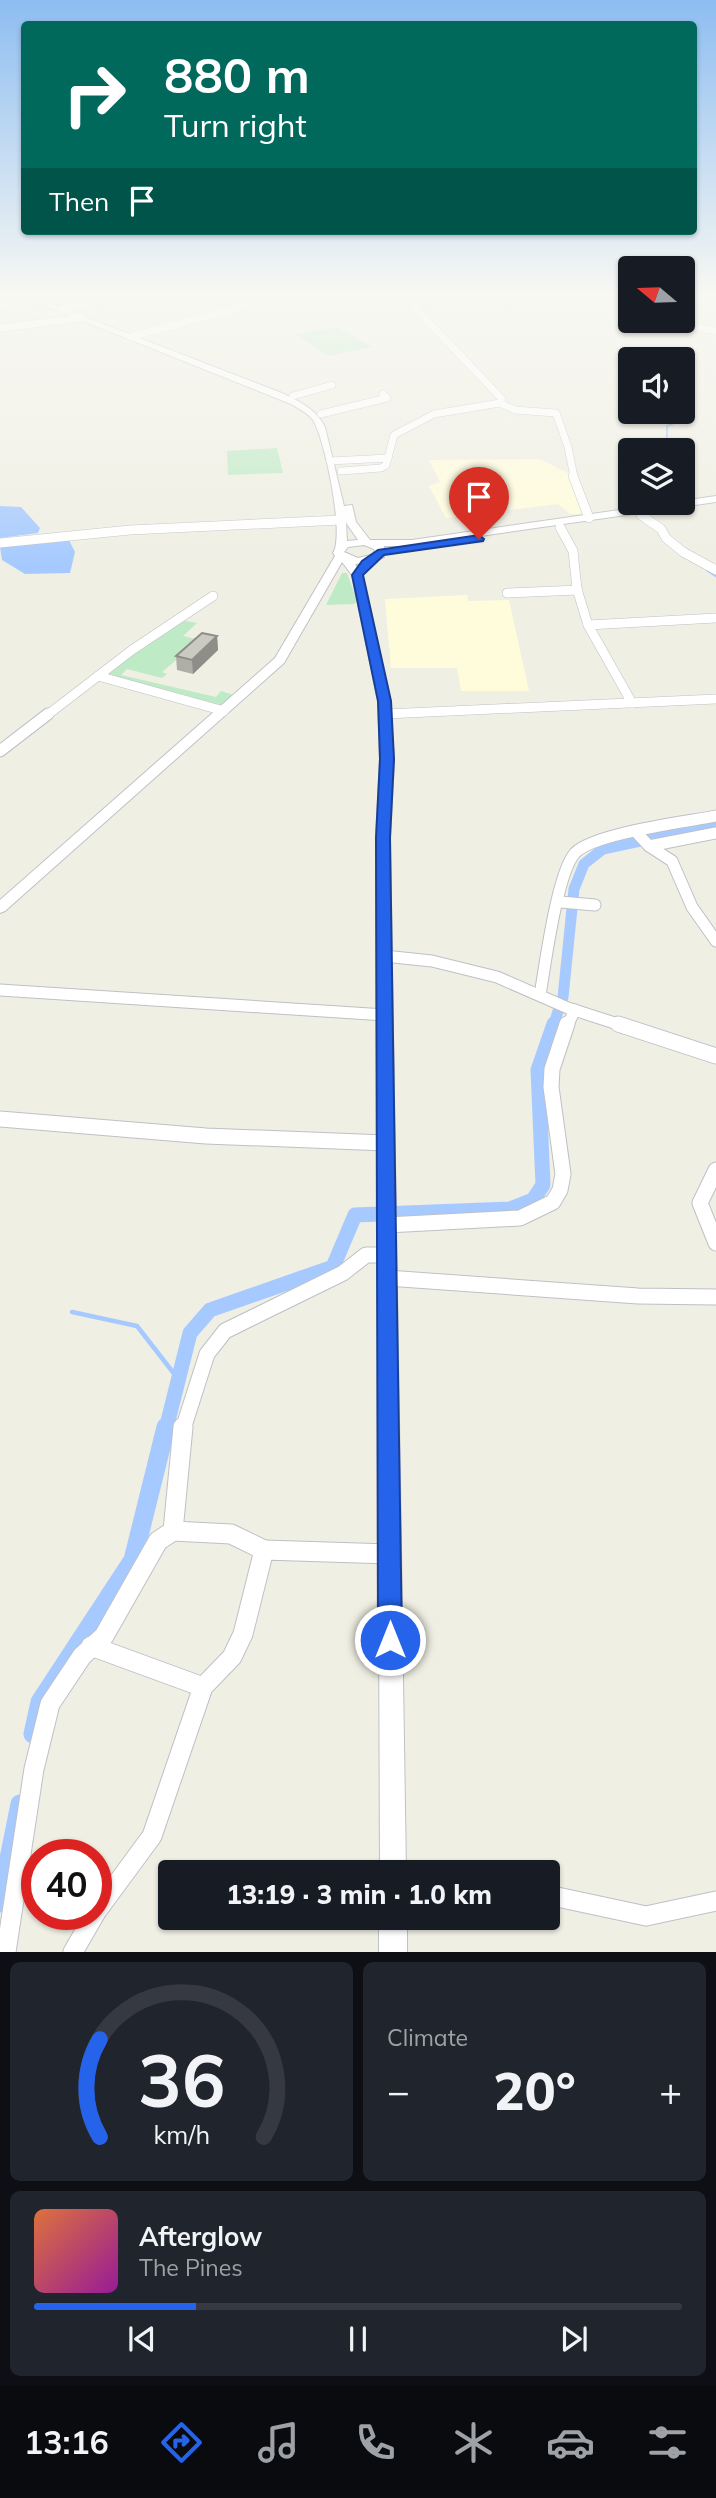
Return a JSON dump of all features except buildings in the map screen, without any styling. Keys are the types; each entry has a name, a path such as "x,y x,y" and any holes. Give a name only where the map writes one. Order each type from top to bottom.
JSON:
{"main road":[{"path":"250,384 308,410 321,427 334,461 341,471 351,522 368,543 379,547 377,556 357,575"},
{"path":"0,908 224,711 283,655 342,554 333,432 321,414 293,396 261,384"},
{"path":"342,554 368,543 412,543 716,499"},
{"path":"695,508 716,505"},
{"path":"342,554 377,556 641,515"},
{"path":"342,554 357,575 373,638 385,715 387,759 383,838 393,1860"},
{"path":"393,1930 393,1952"}],"street":[{"path":"487,384 502,400 500,403"},
{"path":"293,396 332,385"},
{"path":"321,414 387,398 383,394"},
{"path":"341,471 381,468 386,465 394,435 428,416 500,403 515,410 556,413 568,447 570,467 589,518"},
{"path":"334,461 388,458"},
{"path":"641,515 661,529 666,538 683,552 716,570"},
{"path":"0,542 130,530 341,520"},
{"path":"560,527 573,551 578,590 588,625 632,703"},
{"path":"507,593 578,590"},
{"path":"0,751 98,676 213,596"},
{"path":"588,625 716,618"},
{"path":"98,676 224,711"},
{"path":"385,715 716,699"},
{"path":"546,998 564,875 575,853 591,844 716,816"},
{"path":"637,832 649,846 672,861 692,907 716,941"},
{"path":"649,846 716,833"},
{"path":"560,902 596,905"},
{"path":"384,956 453,965 497,977 571,1009 716,1056"},
{"path":"0,990 385,1015"},
{"path":"387,1223 520,1218 554,1202 564,1174 551,1087 552,1069 571,1009"},
{"path":"0,1119 206,1136 386,1143"},
{"path":"716,1170 701,1203 716,1243"},
{"path":"173,1531 182,1432 206,1354 225,1331 343,1273 366,1255 387,1266 638,1296 716,1297"},
{"path":"7,1952 34,1769 50,1704 91,1646 104,1636 158,1541 173,1531 231,1534 264,1550 390,1554"},
{"path":"112,1891 152,1836 203,1687 232,1657 243,1634 264,1550"},
{"path":"91,1646 203,1687"},
{"path":"560,1898 646,1916 716,1901"},
{"path":"74,1952 86,1930"}],"shaded area":[{"path":"540,459 571,475 585,514 570,514 558,504 446,518 429,486 440,482 429,460"},
{"path":"467,595 468,601 509,600 529,691 461,691 457,668 391,668 385,599"}],"green space":[{"path":"277,448 283,473 228,475 227,451"},
{"path":"342,573 347,573 357,601 354,604 326,605"},
{"path":"181,620 197,623 183,636 200,640 162,672 167,674 162,678 127,669 121,675 216,697 221,691 234,695 221,705 107,674 134,651"}],"water":[{"path":"0,506 21,507 40,528 38,533 0,538"},
{"path":"69,540 75,552 70,573 25,574 2,560 0,547"}],"waterway":[{"path":"667,438 667,426 672,424"},
{"path":"707,570 716,576"},
{"path":"553,1026 563,997 574,889 584,864 603,849 716,825"},
{"path":"166,1429 190,1333 210,1310 333,1267 355,1215 510,1209 533,1200 543,1185 538,1070 554,1024"},
{"path":"72,1312 137,1326 179,1380"},
{"path":"33,1734 40,1702 133,1560 166,1427"},
{"path":"0,1903 20,1804"}],"route":[{"path":"390,1640 383,838 387,759 384,701 366,605 357,575 381,552 479,539"}]}
